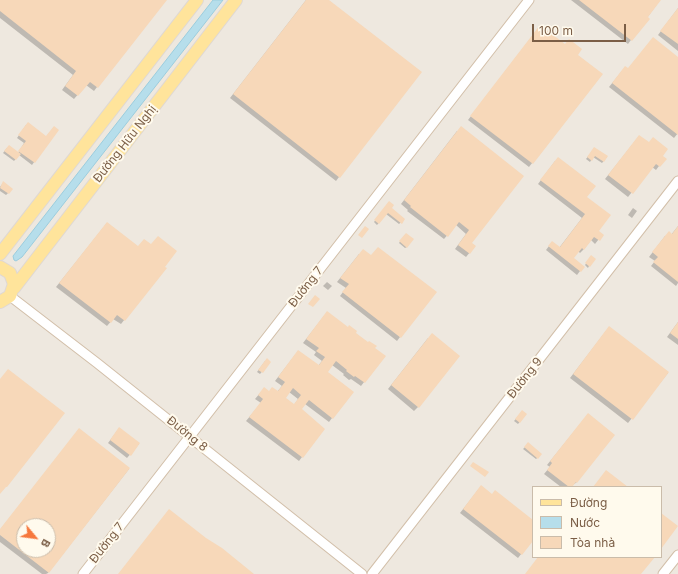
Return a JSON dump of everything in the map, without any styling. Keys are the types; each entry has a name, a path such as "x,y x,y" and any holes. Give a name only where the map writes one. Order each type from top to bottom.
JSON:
{"main road":[{"path":"0,254 197,0"},
{"name":"Đường Hữu Nghị","path":"6,298 236,0"},
{"path":"0,267 4,268 10,273 14,280 6,298"}],"street":[{"name":"Đường 7","path":"83,574 529,0"},
{"name":"Đường 9","path":"372,574 678,181"},
{"name":"Đường 8","path":"6,298 190,437 362,574"},
{"path":"663,574 678,554"}],"shaded area":[{"path":"0,0 678,0 678,574 0,574"}],"water":[{"path":"213,0 223,0 22,257 16,261 14,260 13,256"}],"building":[{"path":"0,0 167,0 98,88 90,82 78,96 65,86 76,71 0,11"},
{"path":"306,0 329,0 422,72 340,178 233,94"},
{"path":"579,0 661,0 648,17 650,19 632,41"},
{"path":"678,8 678,44 660,31"},
{"path":"540,25 565,44 569,39 582,49 578,55 603,74 533,164 470,116"},
{"path":"653,37 678,57 678,135 612,83 625,66 628,68"},
{"path":"28,122 46,136 54,126 59,130 35,163 18,151 26,141 18,135"},
{"path":"461,126 524,176 472,243 476,246 470,254 458,245 469,230 459,222 448,237 410,207 411,206 404,200"},
{"path":"639,135 649,142 653,137 668,149 663,156 667,159 660,167 656,164 633,194 608,175"},
{"path":"9,145 21,154 16,160 4,151"},
{"path":"594,147 608,156 604,162 595,156 592,161 587,157"},
{"path":"558,157 596,186 587,197 611,215 599,231 604,235 600,241 594,237 584,250 582,248 574,258 585,267 581,272 548,246 552,241 560,247 585,214 540,180"},
{"path":"3,181 13,189 9,194 0,188"},
{"path":"389,201 394,205 392,208 405,219 402,224 388,213 379,224 374,220"},
{"path":"107,222 138,246 144,239 151,244 158,236 177,251 165,267 167,268 125,321 117,315 111,323 59,283"},
{"path":"365,226 369,229 362,238 358,235"},
{"path":"678,226 678,282 653,262 658,257 652,252 669,231 672,234"},
{"path":"406,233 414,239 407,248 399,241"},
{"path":"378,247 437,292 401,338 342,292 349,284 340,278 363,249 371,255"},
{"path":"591,255 596,259 590,267 585,263"},
{"path":"315,295 320,299 313,307 308,304"},
{"path":"327,311 348,327 349,325 357,331 356,333 368,342 369,341 377,346 375,348 386,356 365,383 346,371 347,370 336,361 328,372 354,392 333,419 309,400 302,409 325,429 303,458 249,417 263,399 258,395 264,387 269,391 272,387 278,391 285,382 278,377 298,350 319,365 325,357 316,351 319,348 306,339","holes":["293,388 301,395 294,404 286,398"]},
{"path":"678,322 678,339 670,333"},
{"path":"609,326 669,372 633,420 573,374"},
{"path":"432,333 460,356 419,408 391,385"},
{"path":"267,358 271,362 263,373 258,370"},
{"path":"8,369 65,413 0,494 0,379"},
{"path":"522,410 527,414 520,423 515,419"},
{"path":"588,413 615,435 577,483 576,482 573,486 568,486 547,470 552,463 550,461"},
{"path":"119,427 140,443 131,456 110,440"},
{"path":"79,428 130,468 49,573 30,558 56,558 56,518 16,518 16,547 0,535 0,529"},
{"path":"528,442 542,454 538,459 524,447"},
{"path":"473,462 489,472 485,477 470,466"},
{"path":"606,470 627,486 594,486"},
{"path":"481,485 492,494 495,490 532,519 532,542 522,555 463,509"},
{"path":"169,509 206,538 222,548 254,574 118,574"},
{"path":"662,514 678,526 662,548"},
{"path":"537,558 654,558 641,574 525,574"}]}
